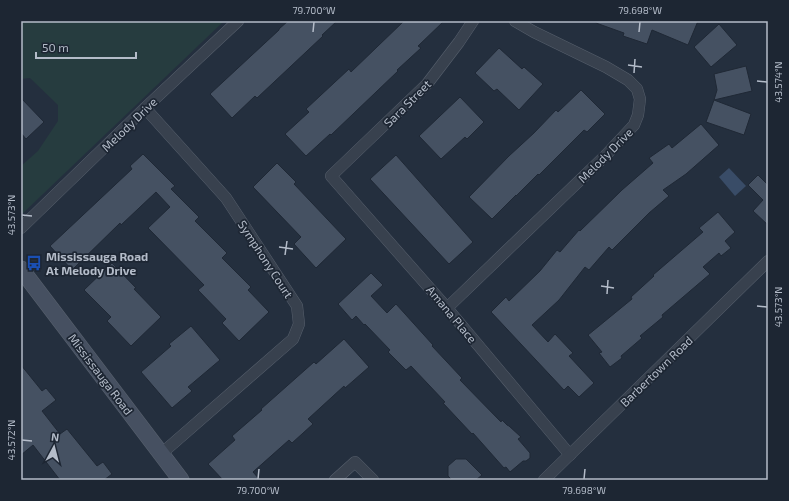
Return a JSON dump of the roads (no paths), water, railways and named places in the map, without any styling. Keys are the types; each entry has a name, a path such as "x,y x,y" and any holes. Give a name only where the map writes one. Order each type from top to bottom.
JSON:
{"main road":[{"name":"Mississauga Road","path":"21,268 181,480"}],"street":[{"name":"Melody Drive","path":"21,228 145,108 238,21"},
{"name":"Sara Street","path":"332,176 427,84 473,21"},
{"name":"Melody Drive","path":"447,308 606,155 634,125 638,115 640,100 637,89 628,80 606,67 534,32 515,21"},
{"name":"Symphony Court","path":"145,108 226,198 297,306 299,324 293,339 162,454"},
{"name":"Amana Place","path":"332,176 447,308 570,455"},
{"name":"Barbertown Road","path":"544,480 768,261"},
{"path":"335,480 355,462 373,480"}],"water":[{"path":"729,168 746,186 735,196 719,177"}],"place":[{"name":"Mississauga Road At Melody Drive","path":"34,263"}]}
